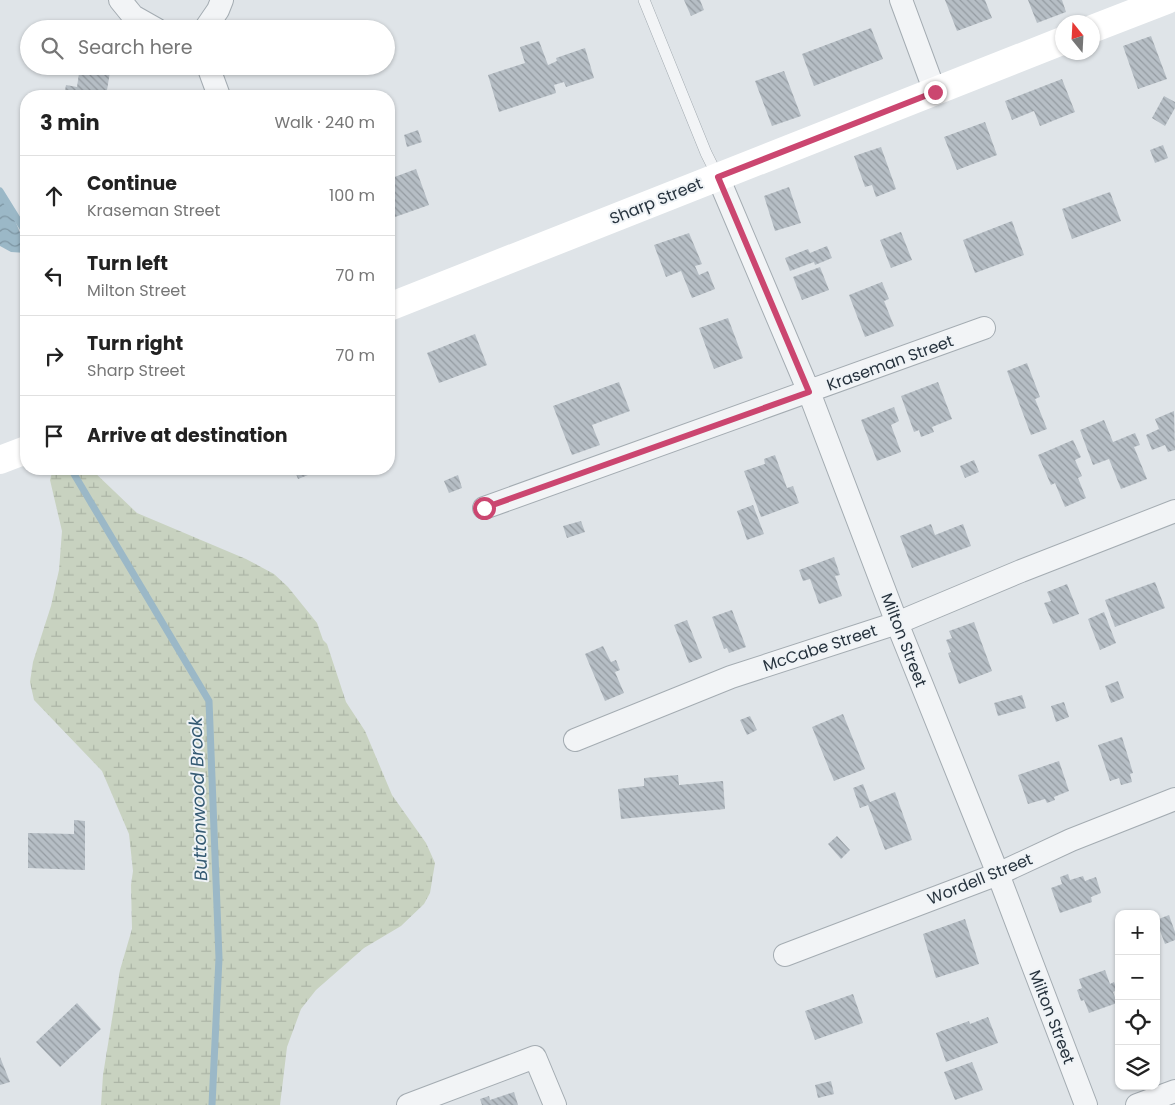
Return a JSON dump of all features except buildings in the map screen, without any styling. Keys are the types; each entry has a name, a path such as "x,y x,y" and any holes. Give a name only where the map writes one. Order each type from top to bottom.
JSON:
{"street":[{"path":"120,0 132,16 139,20"},
{"path":"211,20 222,0"},
{"path":"901,0 935,92"},
{"path":"1100,27 1159,1"},
{"name":"Sharp Street","path":"395,305 1055,44"},
{"path":"211,75 217,90"},
{"name":"Milton Street","path":"718,177 809,392 897,623 998,874 1086,1105"},
{"name":"Kraseman Street","path":"484,508 984,328"},
{"path":"0,460 20,452"},
{"name":"McCabe Street","path":"575,740 731,677 897,623 1020,571 1175,511"},
{"name":"Wordell Street","path":"784,955 998,874 1071,840 1175,799"},
{"path":"408,1105 535,1057 555,1105"},
{"path":"1137,1105 1175,1091"}],"lane":[{"path":"644,0 702,144 718,177"}],"green space":[{"path":"51,475 97,475 137,513 246,559 274,574 288,587 317,623 323,640 327,644 346,702 365,731 392,795 426,843 435,863 430,893 424,904 401,926 364,948 316,990 301,1009 287,1047 280,1105 101,1105 103,1075 120,970 132,929 131,885 133,871 129,834 102,771 34,700 30,682 33,662 51,606 59,570 62,531 50,480"}],"water":[{"path":"0,196 9,206 20,233 20,253 11,252 0,246"}],"waterway":[{"name":"Buttonwood Brook","path":"0,191 20,223"},
{"name":"Buttonwood Brook","path":"75,475 209,701 219,958 212,1105"}],"route":[{"path":"484,508 809,392 718,177 935,92"}]}
